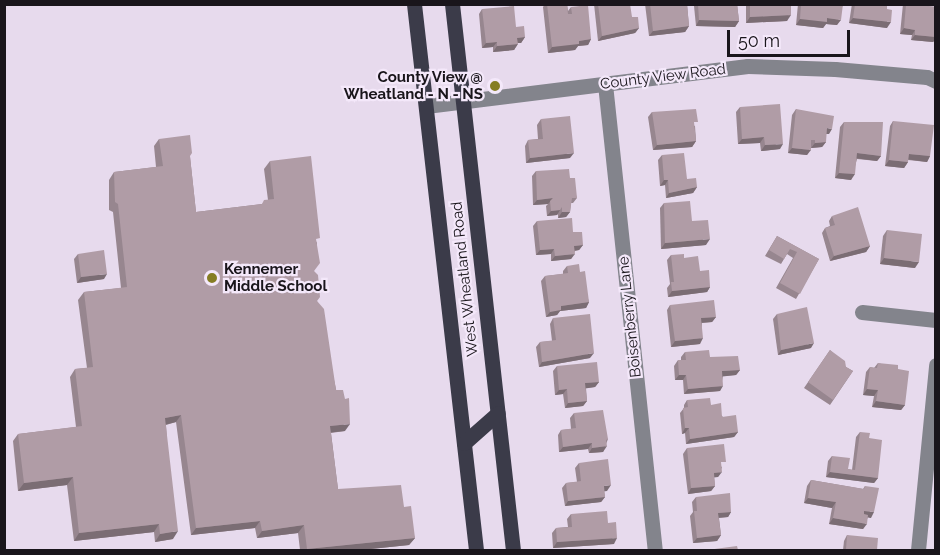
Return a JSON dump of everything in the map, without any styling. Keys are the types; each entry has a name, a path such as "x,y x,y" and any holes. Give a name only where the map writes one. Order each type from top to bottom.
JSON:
{"main road":[{"name":"West Wheatland Road","path":"414,4 476,550"},
{"name":"West Wheatland Road","path":"452,4 513,550"},
{"path":"464,443 498,413"}],"street":[{"name":"County View Road","path":"426,106 748,66 927,76 936,81"},
{"name":"Boisenberry Lane","path":"604,84 655,550"},
{"path":"861,312 936,320"},
{"path":"918,550 936,365"}],"building":[{"path":"547,4 567,4 568,14 572,14 571,7 588,5 591,39 579,41 579,44 552,47"},
{"path":"598,4 630,4 632,17 638,17 639,28 602,36"},
{"path":"650,4 687,4 689,26 653,31"},
{"path":"698,4 737,4 739,21 699,20"},
{"path":"750,4 791,4 791,15 750,17"},
{"path":"801,4 843,4 841,20 827,18 827,22 800,19"},
{"path":"855,4 887,4 887,9 892,10 891,22 853,18"},
{"path":"906,4 936,7 936,37 915,35 915,30 904,28"},
{"path":"514,6 516,27 524,26 525,37 517,38 518,44 497,46 497,42 486,43 482,9"},
{"path":"780,104 783,144 765,145 764,137 742,139 740,107"},
{"path":"696,109 698,122 694,122 696,141 657,145 652,112"},
{"path":"796,109 834,116 832,129 827,128 826,142 815,143 815,140 811,140 811,150 792,148"},
{"path":"570,116 574,153 530,158 528,140 543,139 541,119"},
{"path":"893,121 934,125 930,156 909,154 908,162 889,160"},
{"path":"844,122 883,122 881,156 857,153 855,174 839,173"},
{"path":"190,135 196,212 262,204 264,200 274,199 270,161 311,156 320,238 316,239 320,263 314,271 318,275 320,297 317,301 324,309 336,390 343,390 345,399 349,398 350,424 330,426 338,489 401,485 404,507 411,506 415,538 307,549 304,525 262,531 260,521 196,528 181,415 165,418 178,531 160,534 159,524 79,533 73,477 24,483 18,434 82,426 75,369 93,367 84,292 127,287 118,204 115,202 114,172 163,166 159,139"},
{"path":"684,153 687,179 696,178 697,187 669,193 668,180 664,180 662,155"},
{"path":"569,169 570,178 575,178 577,198 572,198 570,212 562,212 562,207 560,210 551,211 550,201 553,198 537,200 536,171"},
{"path":"690,201 692,221 708,220 710,239 665,243 664,203"},
{"path":"858,207 870,246 834,256 825,228 835,225 832,216"},
{"path":"572,218 573,232 582,232 583,245 574,246 575,254 555,256 554,249 540,250 537,221"},
{"path":"887,230 922,234 919,262 884,258"},
{"path":"777,236 819,259 800,294 780,283 797,252 790,249 784,259 769,250"},
{"path":"104,250 107,274 81,277 78,254"},
{"path":"684,254 684,258 698,256 700,271 709,270 710,287 672,291 671,282 674,282 671,255"},
{"path":"579,264 580,272 585,271 589,302 561,306 561,310 550,312 545,276 568,273 567,266"},
{"path":"714,300 716,317 701,318 703,338 675,341 670,305"},
{"path":"807,307 814,343 781,350 777,314"},
{"path":"590,314 594,353 542,362 540,342 556,340 553,318"},
{"path":"709,350 710,357 738,356 740,370 722,371 723,386 688,389 686,375 679,375 678,360 686,360 685,352"},
{"path":"830,350 845,361 846,367 853,371 833,400 808,382"},
{"path":"597,362 599,382 585,383 587,401 568,403 567,389 559,390 557,366"},
{"path":"878,363 898,365 898,369 909,371 905,405 876,401 878,390 867,389 870,367 877,368"},
{"path":"710,398 711,405 721,403 722,417 736,415 738,432 690,439 689,428 685,428 683,408 688,407 687,400"},
{"path":"603,410 607,446 592,448 592,443 563,447 561,430 576,428 574,413"},
{"path":"860,432 870,433 869,438 882,440 878,478 830,472 832,456 850,458 848,469 855,470"},
{"path":"724,444 726,462 721,462 722,472 714,473 715,486 691,488 687,448"},
{"path":"608,459 611,485 604,486 605,497 568,501 566,483 581,481 579,463"},
{"path":"811,480 864,489 865,486 879,488 874,512 864,511 864,514 868,515 867,524 833,518 836,502 808,498"},
{"path":"730,493 731,512 718,513 721,535 697,538 694,511 697,511 696,497"},
{"path":"607,511 608,523 616,522 617,538 557,542 556,528 572,527 571,514"},
{"path":"847,535 878,538 877,550 846,550"},
{"path":"737,546 738,550 707,550"}],"place":[{"name":"County View @ Wheatland - N - NS","path":"495,86"},
{"name":"Kennemer Middle School","path":"212,278"}]}
